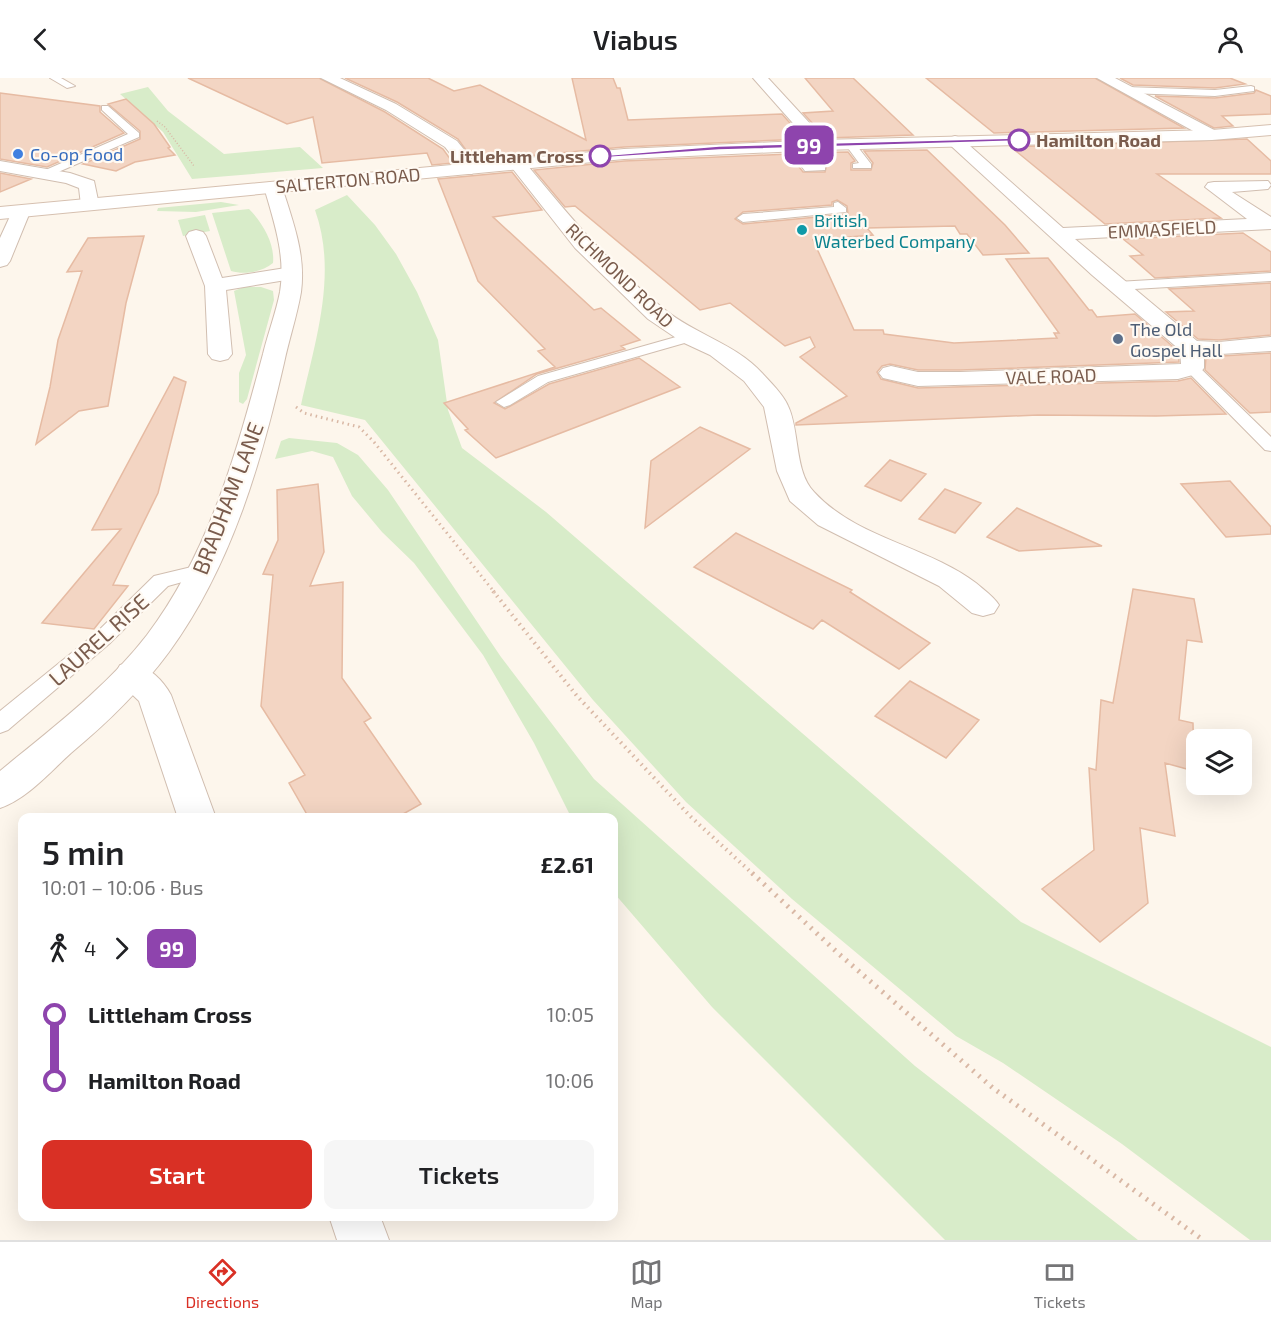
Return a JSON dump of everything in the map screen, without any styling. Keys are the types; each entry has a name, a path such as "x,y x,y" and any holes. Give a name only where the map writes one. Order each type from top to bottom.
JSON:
{"street":[{"path":"328,78 391,107 451,144 462,157 466,170"},
{"path":"760,78 821,145"},
{"path":"1104,78 1124,94 1212,135"},
{"name":"SALTERTON ROAD","path":"0,213 624,154 850,144 1212,135 1271,130"},
{"path":"955,141 1117,286 1191,358"},
{"name":"RICHMOND ROAD","path":"517,164 582,244 656,314 690,337 718,350 752,376 776,406 790,471 800,495 828,519 950,579 983,605"},
{"path":"0,166 88,185 90,206"},
{"name":"EMMASFIELD","path":"1262,185 1214,187 1268,223"},
{"name":"BRADHAM LANE","path":"0,793 89,716 132,674 159,642 204,570 262,405 289,298 292,256 273,187"},
{"path":"0,261 21,212"},
{"name":"EMMASFIELD","path":"1058,234 1268,223"},
{"path":"196,236 215,286 220,354"},
{"path":"215,286 292,273"},
{"name":"VALE ROAD","path":"891,373 918,379 960,379 1178,372 1191,358 1219,349 1271,344"},
{"path":"132,674 154,695 195,813"},
{"path":"356,1221 363,1240"}],"lane":[{"path":"54,78 70,86"},
{"path":"1124,94 1215,93 1251,89"},
{"path":"45,174 135,135 105,108"},
{"path":"850,144 867,166 858,166"},
{"path":"791,146 809,169 821,168"},
{"path":"743,218 842,210 838,205"},
{"path":"1117,286 1271,277"},
{"path":"504,402 543,379 690,337"},
{"path":"1191,358 1271,446"},
{"name":"LAUREL RISE","path":"0,724 102,639 161,581 204,570"}],"path":[{"path":"150,115 165,127 195,168"},
{"path":"374,442 577,696 691,817 839,954 993,1088 1203,1240"}],"green space":[{"path":"148,87 168,111 224,154 300,147 323,168 192,179 163,132 120,94"},
{"path":"347,195 375,225 396,254 417,292 438,340 448,410 462,448 546,512 1021,922 1271,1047 1271,1240 1250,1240 1122,1144 1003,1063 956,1036 792,899 686,802 593,700 365,420 301,405 318,332 324,283 322,234 315,210"},
{"path":"221,202 239,205 196,212 157,211 158,208"},
{"path":"249,209 267,234 272,249 273,263 253,272 231,271 212,213"},
{"path":"205,215 210,231 183,236 178,220"},
{"path":"244,287 261,287 273,291 274,300 247,399 243,404 239,402 239,373 246,355 234,291"},
{"path":"289,438 337,443 358,455 388,490 501,657 594,779 915,1066 1138,1240 945,1240 712,1007 618,898 618,813 569,813 534,743 483,655 414,563 382,532 352,496 333,457 312,451 275,459 281,441"}],"building":[{"path":"188,78 319,78 385,112 443,149 453,163 432,165 427,153 322,163 313,117 287,124"},
{"path":"345,78 428,78 454,91 480,85 586,140 572,78 613,78 617,88 620,88 628,120 782,114 804,139 624,147 474,161 458,139 397,102"},
{"path":"805,78 853,78 913,135 826,138 803,113 833,111"},
{"path":"926,78 1095,78 1184,128 994,133"},
{"path":"1120,78 1230,78 1245,84 1215,88 1133,85"},
{"path":"1256,90 1271,96 1271,114 1222,116 1233,126 1214,128 1155,96 1215,98 1254,93"},
{"path":"0,93 100,106 100,112 124,133 47,167 0,159"},
{"path":"126,99 154,124 170,147 168,148 175,155 135,162 116,171 83,164 140,139 140,131 108,104"},
{"path":"1247,139 1271,161 1271,174 1157,174 1221,218 1105,224 1011,147"},
{"path":"927,150 1005,225 1029,253 983,255 967,234 960,234 955,226 867,228 873,235 813,240 854,330 883,330 884,334 954,343 1057,338 1054,333 1059,333 1006,259 1048,258 1097,317 1135,314 1178,351 1179,362 960,370 918,370 890,364 882,366 877,372 881,379 918,388 1178,381 1191,378 1226,414 1038,415 796,425 847,396 800,357 815,347 810,337 785,346 730,303 700,310 575,206 565,207 534,170 624,161 789,154 803,172 825,172 827,164 813,163 805,153 848,152 855,161 851,163 851,170 871,170 873,163 864,151","holes":["837,200 847,206 848,214 743,224 735,219 743,212 832,205 832,202"]},
{"path":"512,172 542,210 493,217 594,310 601,308 640,340 621,346 625,349 537,374 494,403 505,409 549,384 639,358 680,387 496,458 465,430 468,429 444,403 555,367 538,351 545,349 478,281 438,179"},
{"path":"0,173 31,179 0,192"},
{"path":"1243,233 1271,252 1271,271 1155,278 1130,256 1143,255 1123,239"},
{"path":"144,236 126,303 108,406 79,411 36,444 50,387 58,340 82,271 67,272 88,238"},
{"path":"1271,283 1271,335 1219,340 1198,339 1166,312 1194,311 1169,289"},
{"path":"1271,353 1271,412 1250,413 1205,370 1206,357"},
{"path":"174,377 186,382 158,493 113,585 128,586 94,629 42,623 121,529 92,530"},
{"path":"700,427 750,449 645,528 651,461"},
{"path":"890,460 926,474 901,501 865,486"},
{"path":"1230,481 1271,527 1271,534 1226,537 1181,484"},
{"path":"318,484 324,552 310,586 343,582 342,678 371,718 364,722 421,804 405,813 306,813 289,783 305,775 261,706 273,575 263,574 278,540 277,490"},
{"path":"945,489 981,503 955,533 919,519"},
{"path":"1017,508 1102,546 1019,551 987,537"},
{"path":"736,533 852,590 850,592 930,643 899,669 822,620 813,629 694,567"},
{"path":"1133,589 1194,599 1202,642 1187,640 1179,720 1193,723 1193,729 1186,729 1186,769 1165,763 1175,836 1140,828 1148,903 1100,942 1042,889 1094,850 1089,768 1096,770 1101,700 1113,703"},
{"path":"910,681 979,720 946,758 875,716"}],"bus line":[{"name":"99","path":"600,156 719,148 1019,140"}],"place":[{"name":"Hamilton Road","path":"1019,140"},
{"name":"Co-op Food","path":"18,154"},
{"name":"Littleham Cross","path":"600,156"},
{"name":"British Waterbed Company","path":"802,230"},
{"name":"The Old Gospel Hall","path":"1118,339"}]}
